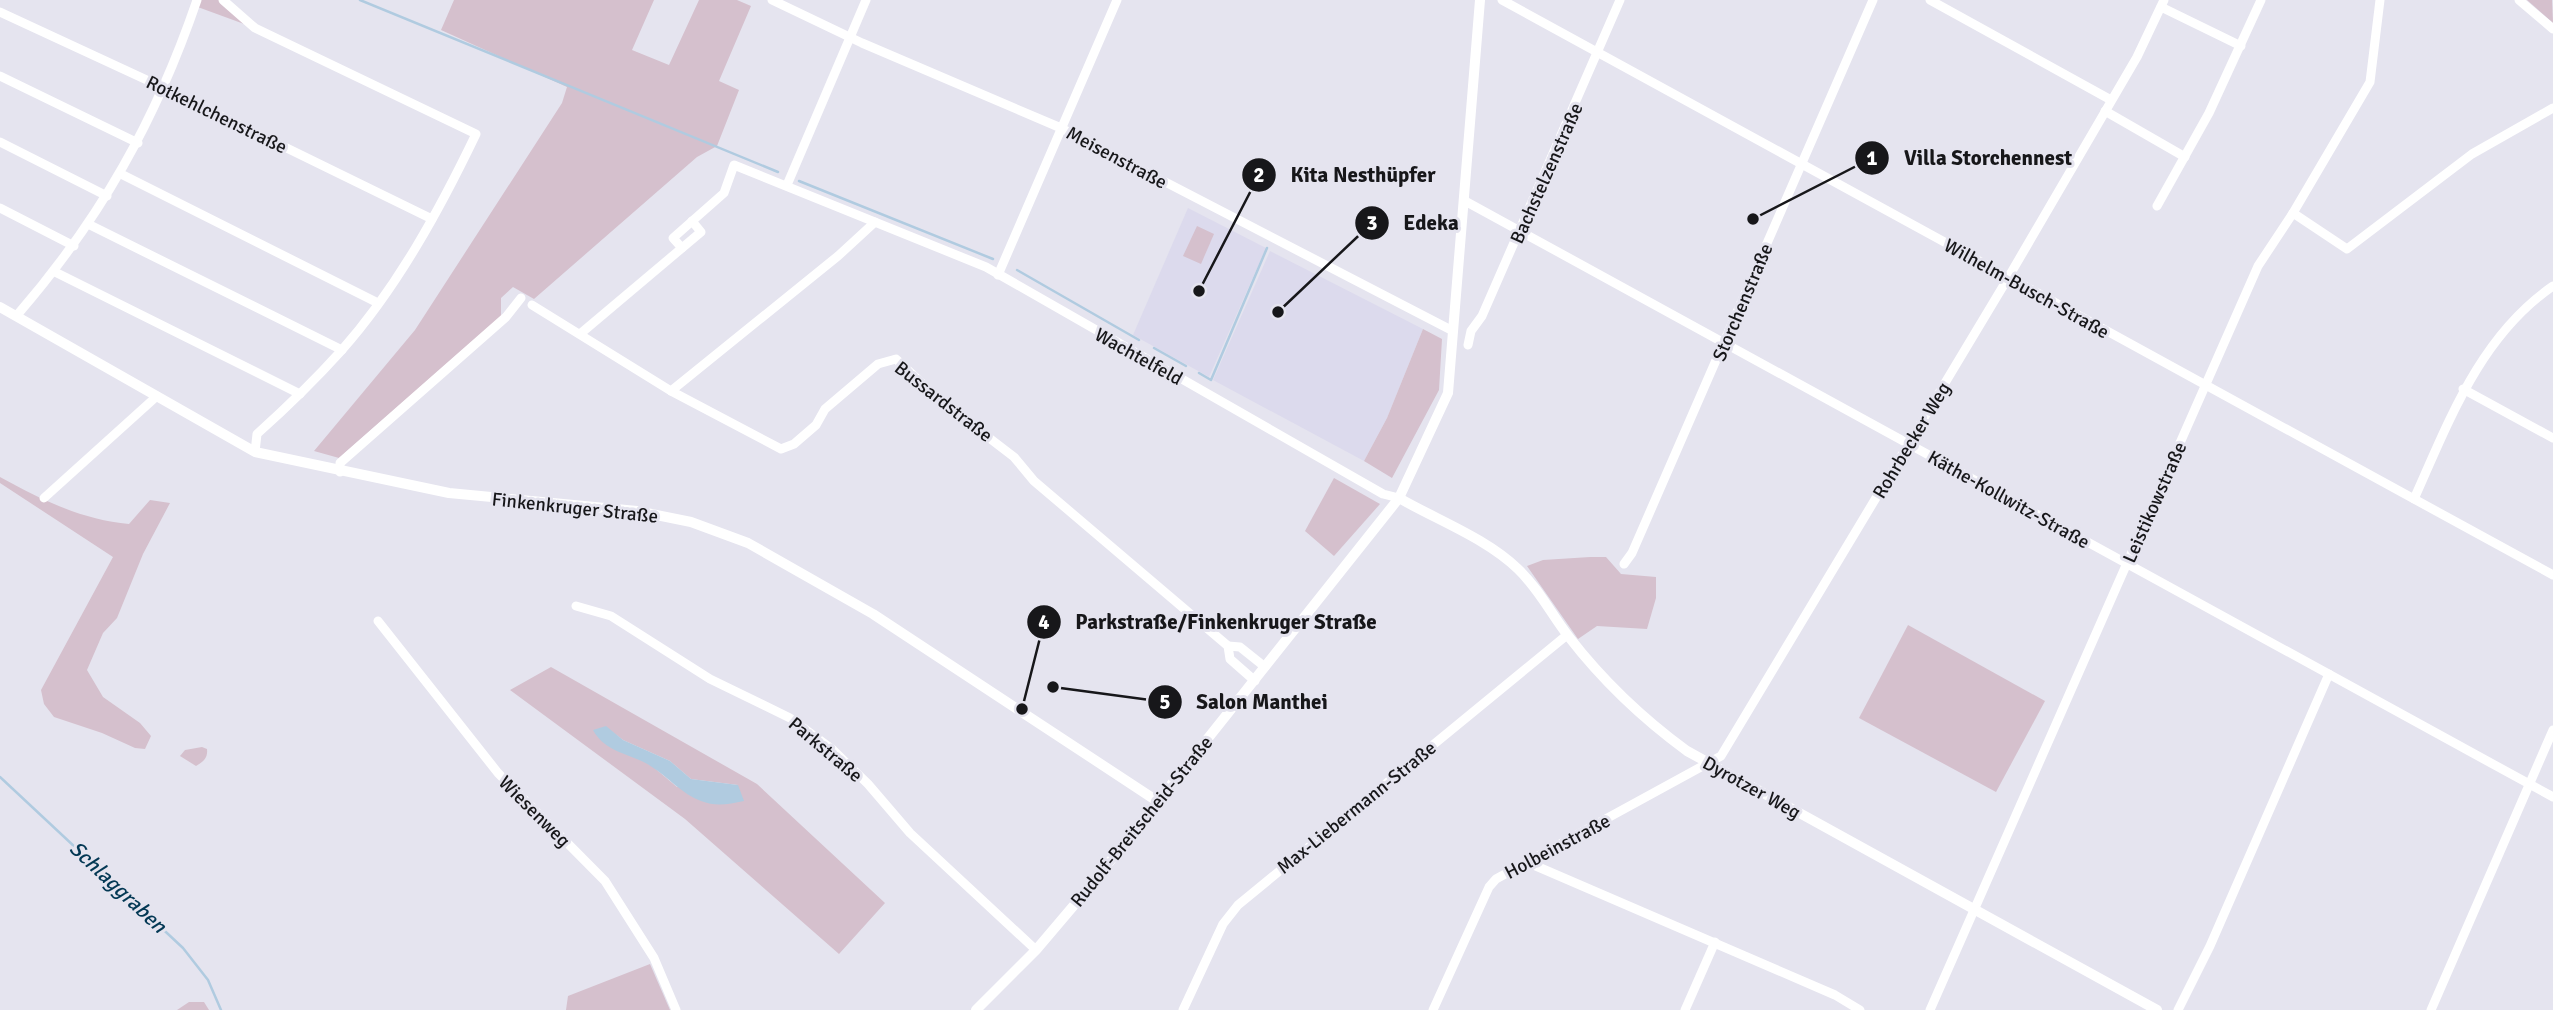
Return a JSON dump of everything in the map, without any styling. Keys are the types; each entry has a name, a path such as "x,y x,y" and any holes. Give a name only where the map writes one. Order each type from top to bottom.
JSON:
{"street":[{"path":"0,320 55,272 90,225 121,174 164,88 197,0"},
{"path":"223,0 255,27 476,134 444,202 378,303 342,350 257,434 255,452"},
{"name":"Meisenstraße","path":"772,0 1061,128 1453,331"},
{"path":"787,185 866,0"},
{"path":"998,275 1116,0"},
{"name":"Rudolf-Breitscheid-Straße","path":"976,1010 1035,950 1255,681 1399,498 1446,401 1480,0"},
{"name":"Wilhelm-Busch-Straße","path":"1502,0 2553,575"},
{"name":"Bachstelzenstraße","path":"1468,345 1600,53 1620,0"},
{"name":"Storchenstraße","path":"1624,564 1632,553 1725,343 1873,0"},
{"path":"1930,0 2111,100"},
{"path":"2157,206 2185,157 2261,0"},
{"name":"Leistikowstraße","path":"1930,1010 2258,266 2293,213 2370,82 2380,0"},
{"path":"2519,0 2553,29"},
{"name":"Rohrbecker Weg","path":"1710,764 1721,756 1909,445 2137,57 2162,4 2241,46"},
{"name":"Rotkehlchenstraße","path":"0,12 164,88 432,219"},
{"path":"0,76 138,142"},
{"path":"2293,213 2347,249 2472,154 2553,108"},
{"path":"2105,111 2185,157"},
{"path":"0,142 107,196"},
{"name":"Wachtelfeld","path":"580,334 682,248 673,238 724,193 734,165 998,275 1383,494 1399,498"},
{"path":"121,174 378,303"},
{"name":"Käthe-Kollwitz-Straße","path":"1465,201 2553,797"},
{"path":"0,208 75,246"},
{"path":"671,391 838,256 874,222"},
{"path":"90,225 342,350"},
{"path":"55,272 300,394"},
{"path":"2414,499 2463,389 2477,366 2516,319 2553,286"},
{"path":"340,472 341,463 506,317 521,298"},
{"name":"Bussardstraße","path":"532,305 671,391 781,449 794,444 816,425 825,409 878,364 896,359 941,401 1014,457 1034,481 1228,646 1240,647 1265,667"},
{"name":"Finkenkruger Straße","path":"9,311 255,452 449,493 637,510 691,522 748,543 873,614 1157,800"},
{"path":"2463,389 2553,438"},
{"path":"44,498 157,396"},
{"name":"Dyrotzer Weg","path":"1399,498 1516,566 1535,585 1567,635 1626,702 1661,732 1710,764 2157,1010"},
{"name":"Parkstraße","path":"576,606 611,616 710,679 790,718 832,750 868,785 910,834 1035,950"},
{"name":"Wiesenweg","path":"378,621 498,773 605,881 654,958 676,1010"},
{"name":"Max-Liebermann-Straße","path":"1183,1010 1213,944 1238,905 1567,635"},
{"name":"Bussardstraße","path":"1228,646 1230,659 1255,681"},
{"path":"2178,1010 2210,946 2329,674"},
{"path":"2431,1010 2553,730"},
{"name":"Holbeinstraße","path":"1433,1010 1489,887 1496,879 1710,764"},
{"path":"1529,863 1835,995 1860,1010"},
{"path":"1685,1010 1715,942"}],"shaded area":[{"path":"197,0 223,0 255,28 195,6"},
{"path":"454,0 654,0 632,50 669,65 699,0 737,0 751,6 719,81 739,90 717,146 697,157 534,299 513,287 501,298 501,316 339,458 314,451 415,330 562,103 567,87 441,30"},
{"path":"2527,0 2552,0 2553,23"},
{"path":"1188,208 1266,248 1209,377 1133,335"},
{"path":"1197,226 1214,234 1201,264 1183,256"},
{"path":"1270,251 1423,329 1387,418 1364,461 1213,380"},
{"path":"1423,329 1442,339 1439,390 1392,478 1364,461 1387,418"},
{"path":"0,477 62,507 112,522 129,524 150,500 170,503 143,554 117,618 103,633 87,670 103,697 140,723 151,736 145,749 135,748 102,733 54,717 44,704 41,690 113,557 0,483"},
{"path":"1334,478 1380,504 1334,556 1305,531"},
{"path":"1606,557 1621,574 1656,577 1656,598 1647,629 1597,626 1578,639 1527,566 1543,560"},
{"path":"1908,625 2045,701 1996,792 1859,718"},
{"path":"551,667 757,784 885,903 839,954 685,819 510,690","holes":["606,727 623,740 670,761 691,779 738,785 677,787"]},
{"path":"606,726 623,740 670,761 691,779 738,785 744,801 717,804 694,798 644,762 605,744 593,730"},
{"path":"202,747 207,749 207,755 196,766 180,756 185,750"},
{"path":"650,964 670,1010 566,1010 568,996"},
{"path":"189,1002 204,1002 209,1010 177,1010"}],"waterway":[{"path":"360,0 778,172"},
{"path":"799,181 993,259"},
{"path":"1199,373 1211,380 1267,248"},
{"path":"1017,270 1139,340"},
{"path":"1154,348 1186,366"},
{"name":"Schlaggraben","path":"0,777 183,948 208,980 221,1010"}],"place":[{"name":"Villa Storchennest","path":"1753,219"},
{"name":"Kita Nesthüpfer","path":"1199,291"},
{"name":"Edeka","path":"1278,312"},
{"name":"Salon Manthei","path":"1053,687"},
{"name":"Parkstraße/Finkenkruger Straße","path":"1022,709"}]}
